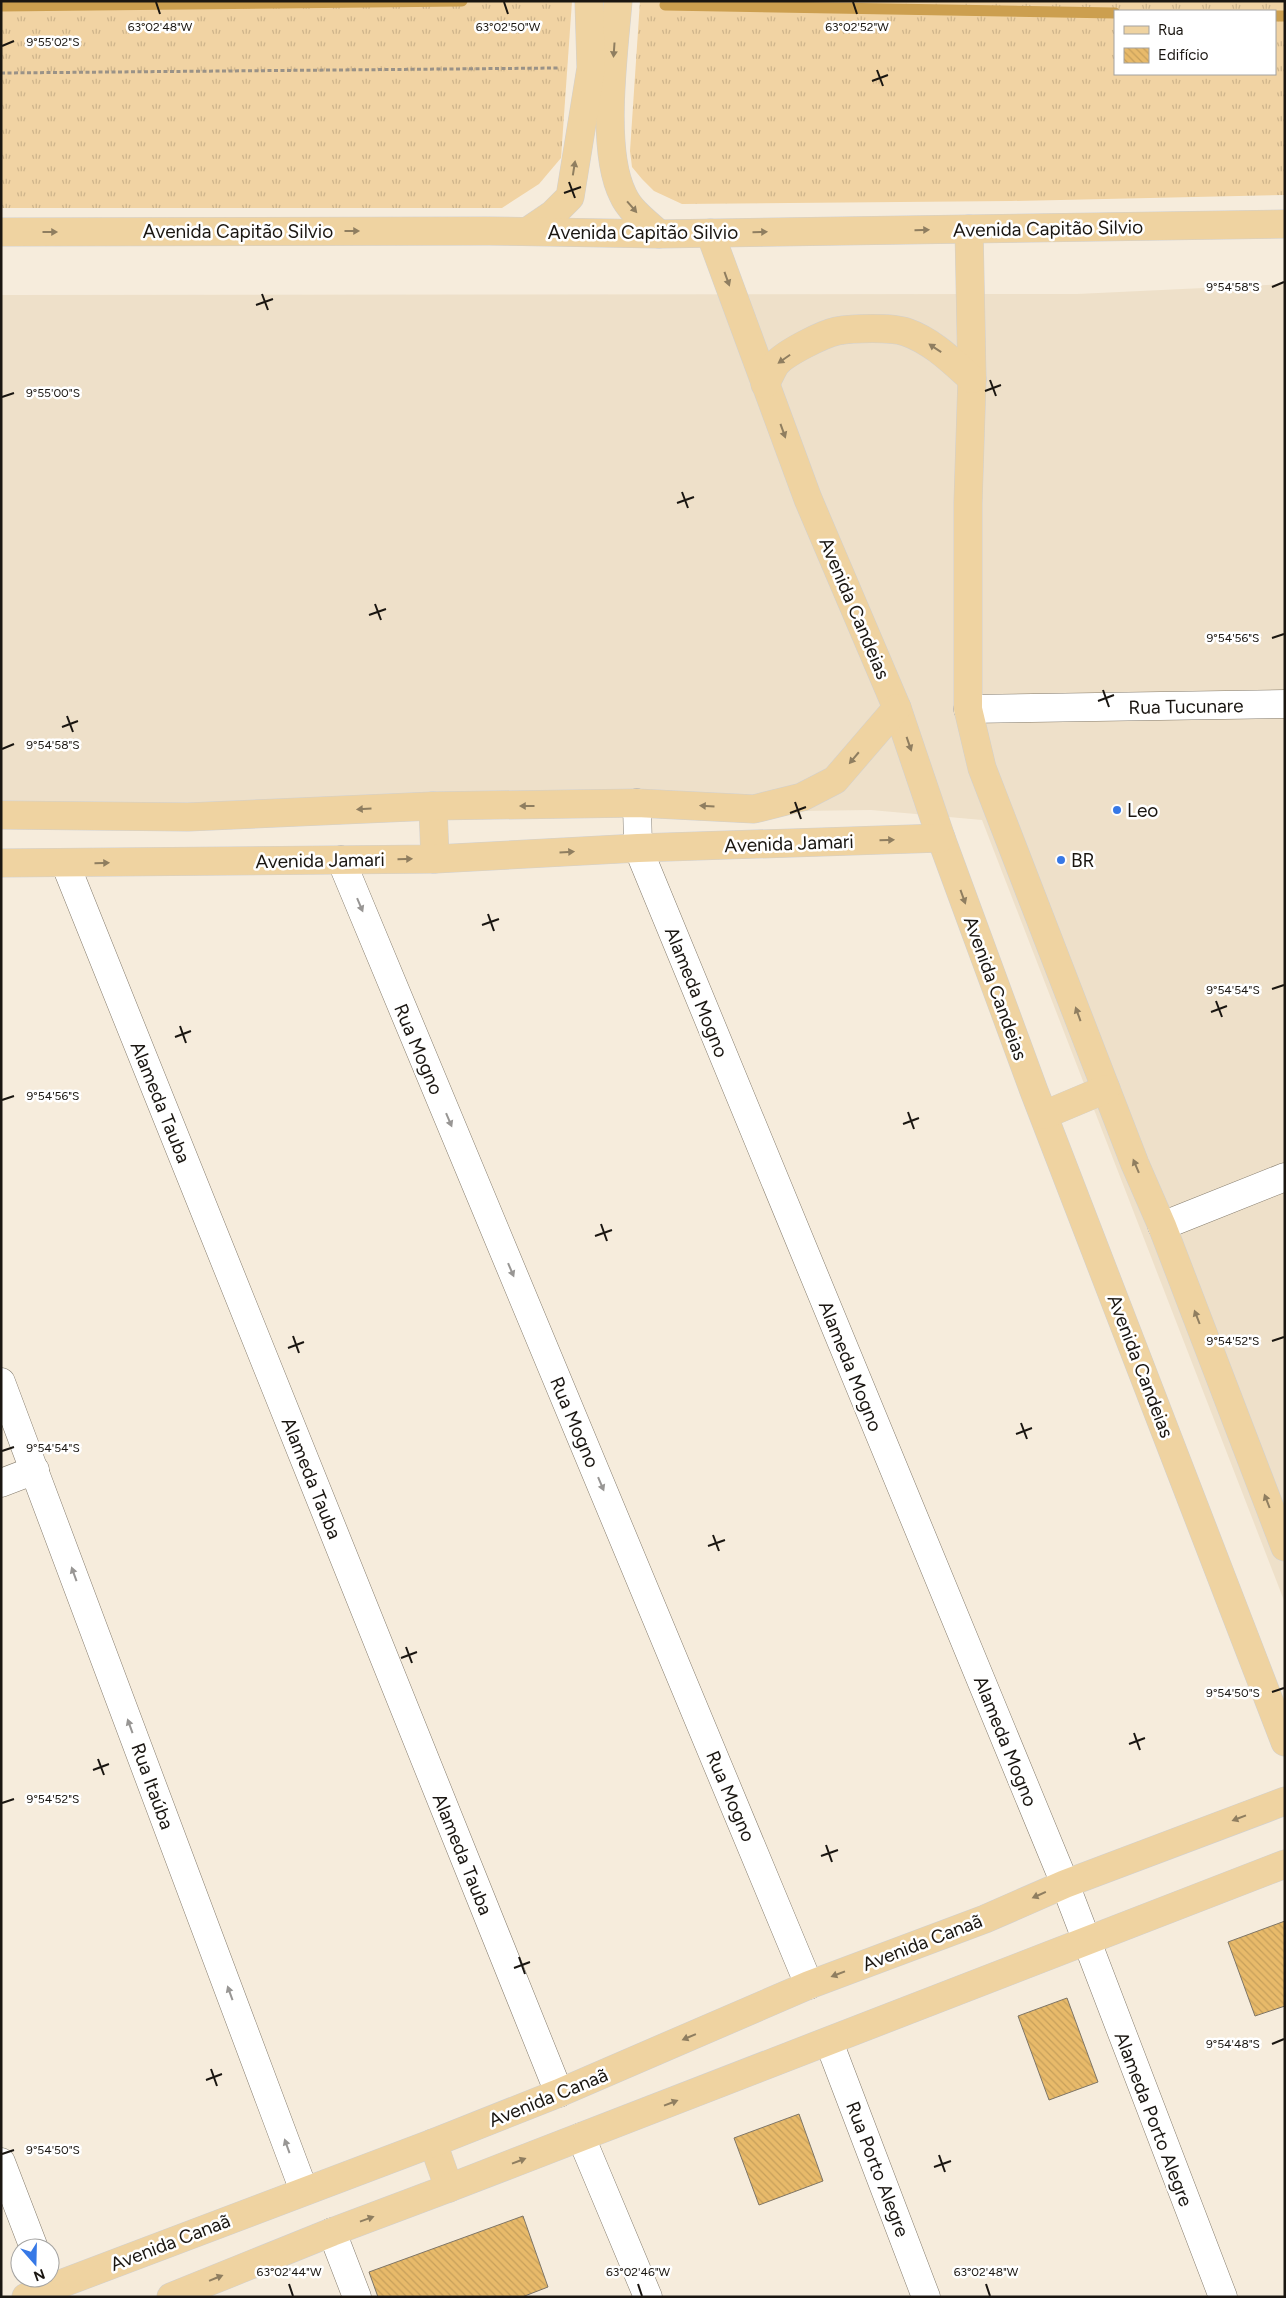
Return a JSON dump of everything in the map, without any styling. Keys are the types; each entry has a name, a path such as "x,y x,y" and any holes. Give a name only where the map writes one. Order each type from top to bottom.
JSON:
{"main road":[{"path":"528,231 553,214 570,197 591,68 589,1"},
{"path":"618,1 610,113 615,176 623,197 659,234"},
{"name":"Avenida Capitão Silvio","path":"1,232 528,231 659,234 1285,224"},
{"path":"969,229 972,379 968,503 968,709 982,768 1106,1088 1162,1226 1285,1547"},
{"name":"Avenida Candeias","path":"710,233 808,499 897,708 941,838 1044,1115 1285,1742"},
{"path":"765,384 777,363 817,339 837,331 884,329 905,331 938,349 972,379"},
{"name":"Avenida Jamari","path":"1,815 188,817 434,806 637,803 754,809 802,796 835,780 897,708"},
{"path":"434,806 435,859"},
{"name":"Avenida Jamari","path":"1,863 435,859 638,848 941,838"},
{"path":"1044,1115 1106,1088"},
{"name":"Avenida Canaã","path":"60,2281 434,2144 559,2093 809,1985 985,1919 1065,1884 1285,1801"},
{"path":"171,2297 332,2232 829,2042 1285,1864"},
{"path":"434,2144 449,2188"}],"street":[{"name":"Rua Tucunare","path":"968,709 1285,704"},
{"path":"637,803 638,848"},
{"name":"Alameda Mogno","path":"638,848 1065,1884"},
{"name":"Rua Mogno","path":"341,860 809,1985"},
{"name":"Alameda Tauba","path":"65,863 559,2093"},
{"path":"1162,1226 1285,1177"},
{"name":"Rua Itaúba","path":"1,1382 304,2191"},
{"path":"1,1483 35,1470"},
{"path":"1065,1884 1086,1942"},
{"name":"Alameda Porto Alegre","path":"1086,1942 1223,2297"},
{"name":"Rua Porto Alegre","path":"829,2042 926,2297"},
{"path":"581,2137 648,2297"},
{"path":"1,2162 30,2238"},
{"path":"332,2232 357,2297"}],"path":[{"path":"1,73 591,68"}],"shaded area":[{"path":"1285,284 1285,1603 982,820 871,810 1,822 1,295 1077,294"}],"green space":[{"path":"1,1 572,1 561,158 539,184 502,208 1,208"},
{"path":"640,1 1285,1 1285,195 1011,201 682,204 654,191 632,167 630,151"}],"building":[{"path":"1285,1921 1285,2006 1255,2016 1228,1942"},
{"path":"1067,1998 1098,2082 1049,2100 1018,2016"},
{"path":"799,2114 823,2181 759,2205 734,2138"},
{"path":"523,2216 548,2287 522,2297 378,2297 369,2272"}],"waterway":[{"path":"1,6 462,1"},
{"path":"665,5 1114,13"},
{"path":"1276,16 1285,16"}],"place":[{"name":"Leo","path":"1117,810"},
{"name":"BR","path":"1061,860"}]}
